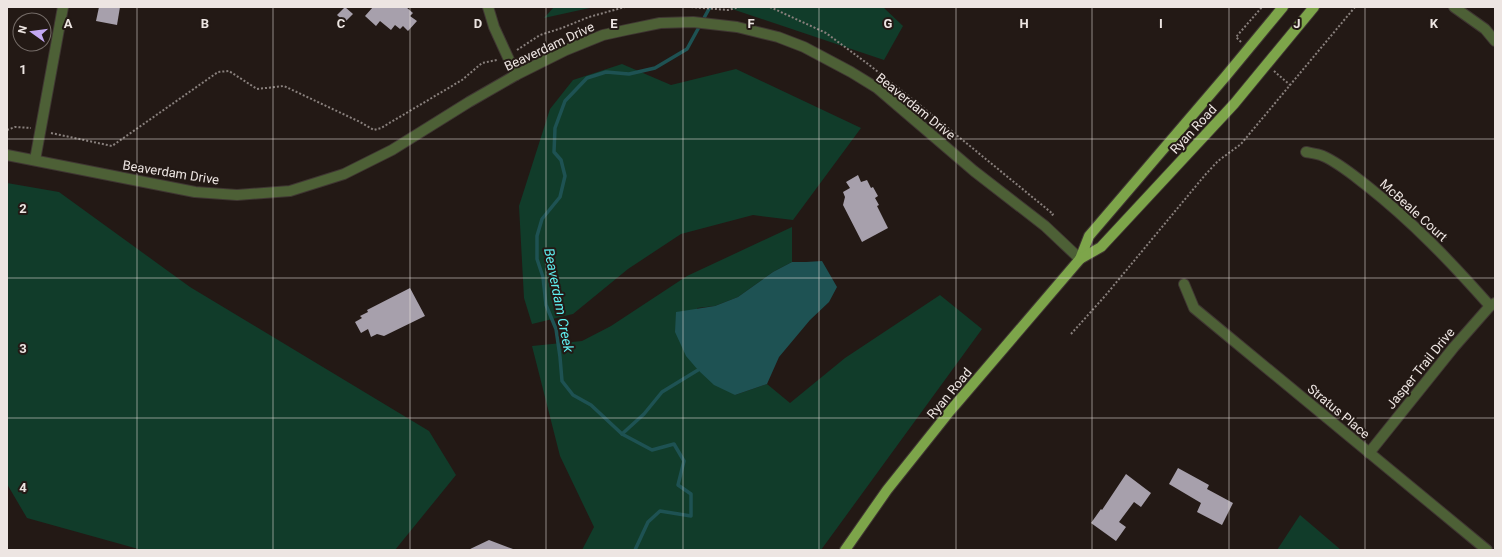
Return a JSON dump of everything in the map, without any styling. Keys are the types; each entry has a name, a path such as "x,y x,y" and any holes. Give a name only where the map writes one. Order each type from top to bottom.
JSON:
{"main road":[{"name":"Ryan Road","path":"846,550 887,490 950,411 1080,259 1089,236 1283,7"},
{"name":"Ryan Road","path":"1080,259 1101,247 1234,104 1314,7"}],"street":[{"path":"35,160 63,7"},
{"path":"488,7 494,27 516,75"},
{"path":"1454,7 1485,29 1495,41"},
{"name":"Beaverdam Drive","path":"7,155 195,192 237,195 290,191 344,174 392,150 469,102 516,75 566,50 603,35 660,23 710,23 737,27 804,47 851,72 877,88 974,171 1045,226 1080,259"},
{"name":"McBeale Court","path":"1306,152 1323,156 1345,169 1379,195 1412,223 1493,305"},
{"name":"Stratus Place","path":"1184,284 1194,308 1487,550"},
{"name":"Jasper Trail Drive","path":"1369,453 1454,347 1493,305"}],"path":[{"path":"7,130 15,127 29,128 112,146 218,72 229,71 257,89 284,86 374,130 381,128 462,80 482,63 495,61 507,56 540,35 589,17 625,7"},
{"path":"691,7 728,10 740,7"},
{"path":"770,7 826,32 921,106 1053,214 1045,226"},
{"path":"1071,334 1105,296 1205,175 1218,161 1241,144 1354,7"}],"green space":[{"path":"554,7 594,7 544,18"},
{"path":"726,7 883,7 903,26 884,60"},
{"path":"622,64 671,85 736,69 861,128 793,220 753,215 681,234 628,269 573,314 532,324 524,298 519,206 550,109 573,80"},
{"path":"7,183 59,192 190,287 429,431 456,475 395,550 142,550 27,518 7,484"},
{"path":"792,227 792,262 773,272 738,297 715,306 697,308 735,395 767,384 790,403 845,358 940,295 982,329 821,550 582,550 594,527 560,456 532,346 582,341 611,326 687,276"},
{"path":"1300,515 1341,550 1277,550"}],"water":[{"path":"822,261 837,287 829,302 810,320 779,357 767,384 735,395 714,385 686,356 675,332 676,312 715,306 738,297 773,272 792,262"}],"building":[{"path":"99,7 120,7 117,25 96,21"},
{"path":"345,7 353,14 345,22 337,15"},
{"path":"373,7 406,7 413,13 410,16 417,21 408,31 403,26 400,29 395,25 391,30 380,21 376,26 365,16"},
{"path":"858,175 861,182 867,180 871,188 873,187 878,196 875,198 879,205 877,206 888,228 862,242 843,205 845,197 843,192 850,188 846,182"},
{"path":"410,288 425,316 384,336 377,334 371,337 368,329 361,333 355,322 362,318 360,316 368,312 367,310"},
{"path":"1178,468 1209,485 1207,489 1233,503 1222,525 1197,512 1201,503 1169,484"},
{"path":"1126,474 1151,493 1141,507 1134,502 1119,522 1126,527 1116,541 1091,523 1101,509 1102,510"},
{"path":"489,540 513,549 513,550 468,550"}],"waterway":[{"name":"Beaverdam Creek","path":"635,550 648,522 660,511 691,516 691,494 678,485 684,461 674,444 652,450 622,434 591,405 573,395 562,381 556,329 546,305 543,277 537,259 537,236 542,219 560,197 565,176 561,160 554,152 555,128 565,101 587,78 606,72 629,74 655,68 687,49 710,7"},
{"path":"622,434 644,414 662,392 698,370"}]}
